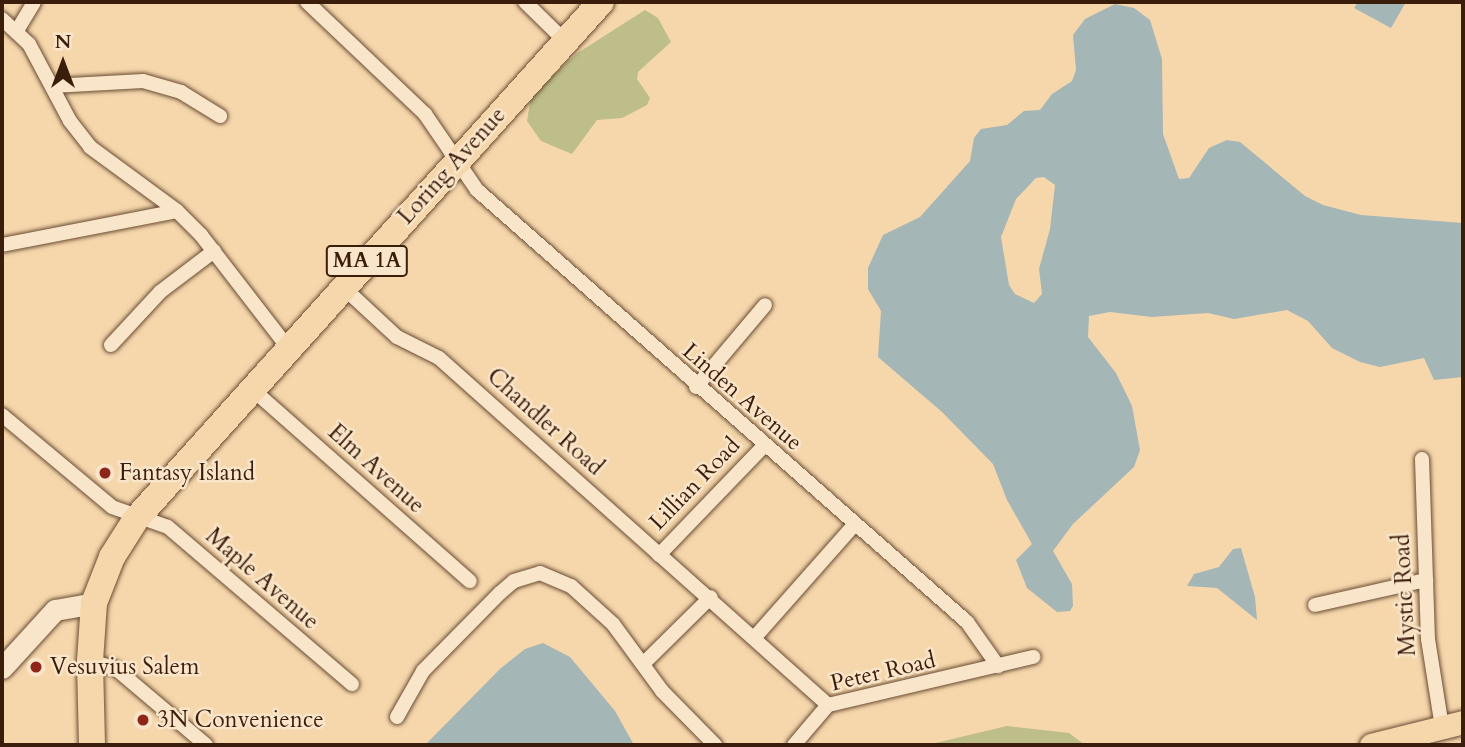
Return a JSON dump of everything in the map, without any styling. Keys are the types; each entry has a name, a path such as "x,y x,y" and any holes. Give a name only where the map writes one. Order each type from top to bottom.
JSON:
{"highway":[{"name":"Loring Avenue","path":"136,519 601,2"},
{"name":"MA 1A","path":"92,745 90,661 94,603 112,557 136,519"}],"main road":[{"path":"2,668 55,610 94,603"},
{"path":"1371,745 1453,724"}],"street":[{"path":"18,29 34,2"},
{"name":"Linden Avenue","path":"307,2 425,114 477,190 696,387 967,622 998,666"},
{"path":"525,2 565,41"},
{"path":"2,19 18,29 70,121 90,147 177,211 214,251 289,349"},
{"path":"52,86 143,81 181,92 220,116"},
{"path":"2,245 177,211"},
{"path":"111,345 160,292 214,251"},
{"name":"Chandler Road","path":"344,288 397,337 439,358 659,555 711,597 828,705"},
{"path":"696,387 765,305"},
{"name":"Elm Avenue","path":"253,390 470,581"},
{"name":"Maple Avenue","path":"2,415 112,507 136,519 168,527 352,684"},
{"name":"Lillian Road","path":"659,555 764,446"},
{"name":"Mystic Road","path":"1422,459 1428,639 1453,724"},
{"path":"755,637 854,525"},
{"path":"397,717 423,671 499,593 527,575 554,576 571,586 613,624 662,691 715,745"},
{"path":"1315,605 1426,580"},
{"path":"643,664 711,597"},
{"name":"Peter Road","path":"794,745 828,705 1033,657"},
{"path":"90,661 115,668 205,745"}],"green space":[{"path":"645,10 658,18 671,42 638,72 637,79 650,98 647,105 622,118 597,120 572,154 541,141 527,121 531,96 576,54"},
{"path":"1007,726 1069,733 1085,745 927,745"}],"shaded area":[{"path":"1358,2 1406,2 1391,28 1354,8"},
{"path":"1115,4 1134,8 1150,20 1162,59 1163,134 1179,179 1189,178 1209,148 1227,140 1240,142 1305,196 1323,205 1361,215 1463,223 1463,377 1434,380 1424,358 1380,367 1360,362 1332,348 1308,321 1287,310 1234,319 1208,313 1152,317 1110,312 1089,316 1088,337 1116,373 1132,406 1140,450 1134,467 1073,524 1053,551 1072,584 1073,606 1070,611 1057,612 1027,588 1016,560 1032,544 1007,500 993,464 942,412 878,357 881,311 868,289 868,268 883,235 920,217 970,161 974,138 981,129 1007,125 1024,111 1040,110 1052,94 1072,81 1076,70 1073,35 1085,19","holes":["1044,177 1055,185 1050,229 1039,269 1042,294 1034,303 1015,294 1009,285 1001,237 1016,199 1036,178"]},
{"path":"1241,548 1255,597 1257,620 1217,588 1187,586 1194,574 1219,567 1233,549"},
{"path":"543,643 570,657 615,711 634,745 425,745 501,668 525,649"}],"place":[{"name":"Fantasy Island","path":"105,473"},
{"name":"Vesuvius Salem","path":"36,667"},
{"name":"3N Convenience","path":"143,720"}]}
